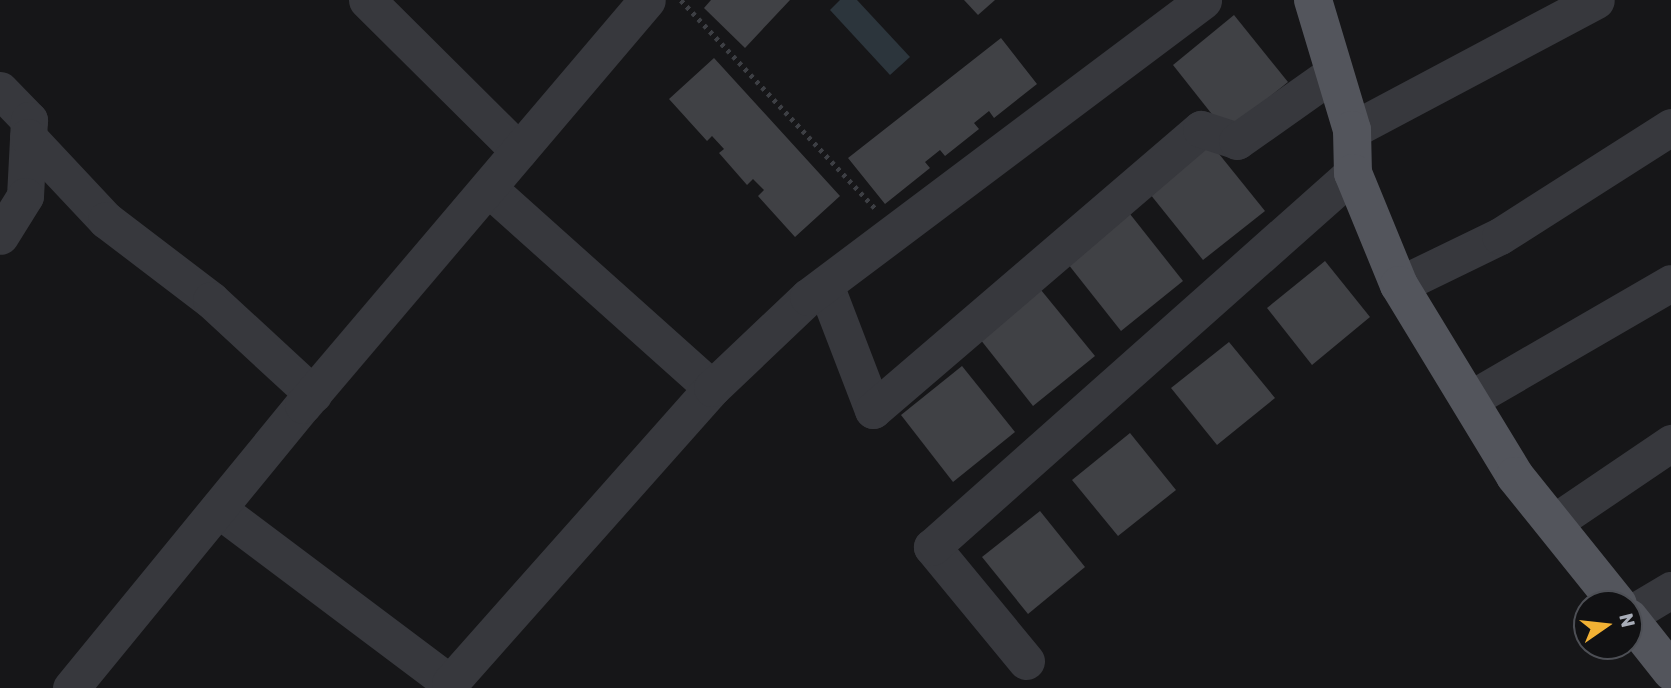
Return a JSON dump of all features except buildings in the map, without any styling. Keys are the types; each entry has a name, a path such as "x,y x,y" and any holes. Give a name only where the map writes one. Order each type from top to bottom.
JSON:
{"main road":[{"path":"1313,0 1352,130 1353,173 1399,285 1515,476 1607,590"},
{"path":"1643,635 1671,671"}],"street":[{"path":"367,0 519,151"},
{"path":"72,688 313,394 647,0"},
{"path":"218,509 450,683 712,388 825,285 1203,0"},
{"path":"1352,130 1596,0"},
{"path":"825,285 873,410 1201,130 1237,141 1333,73"},
{"path":"0,236 25,196 29,137 29,120 3,99"},
{"path":"1399,285 1500,236 1671,127"},
{"path":"29,137 106,220 211,300 313,394"},
{"path":"1026,660 932,547 1353,173"},
{"path":"488,188 712,388"},
{"path":"1469,400 1671,283"},
{"path":"1553,523 1671,443"},
{"path":"1643,608 1671,590"}],"path":[{"path":"681,0 897,231"}],"shaded area":[{"path":"840,0 857,0 910,57 890,75 830,10"}]}
